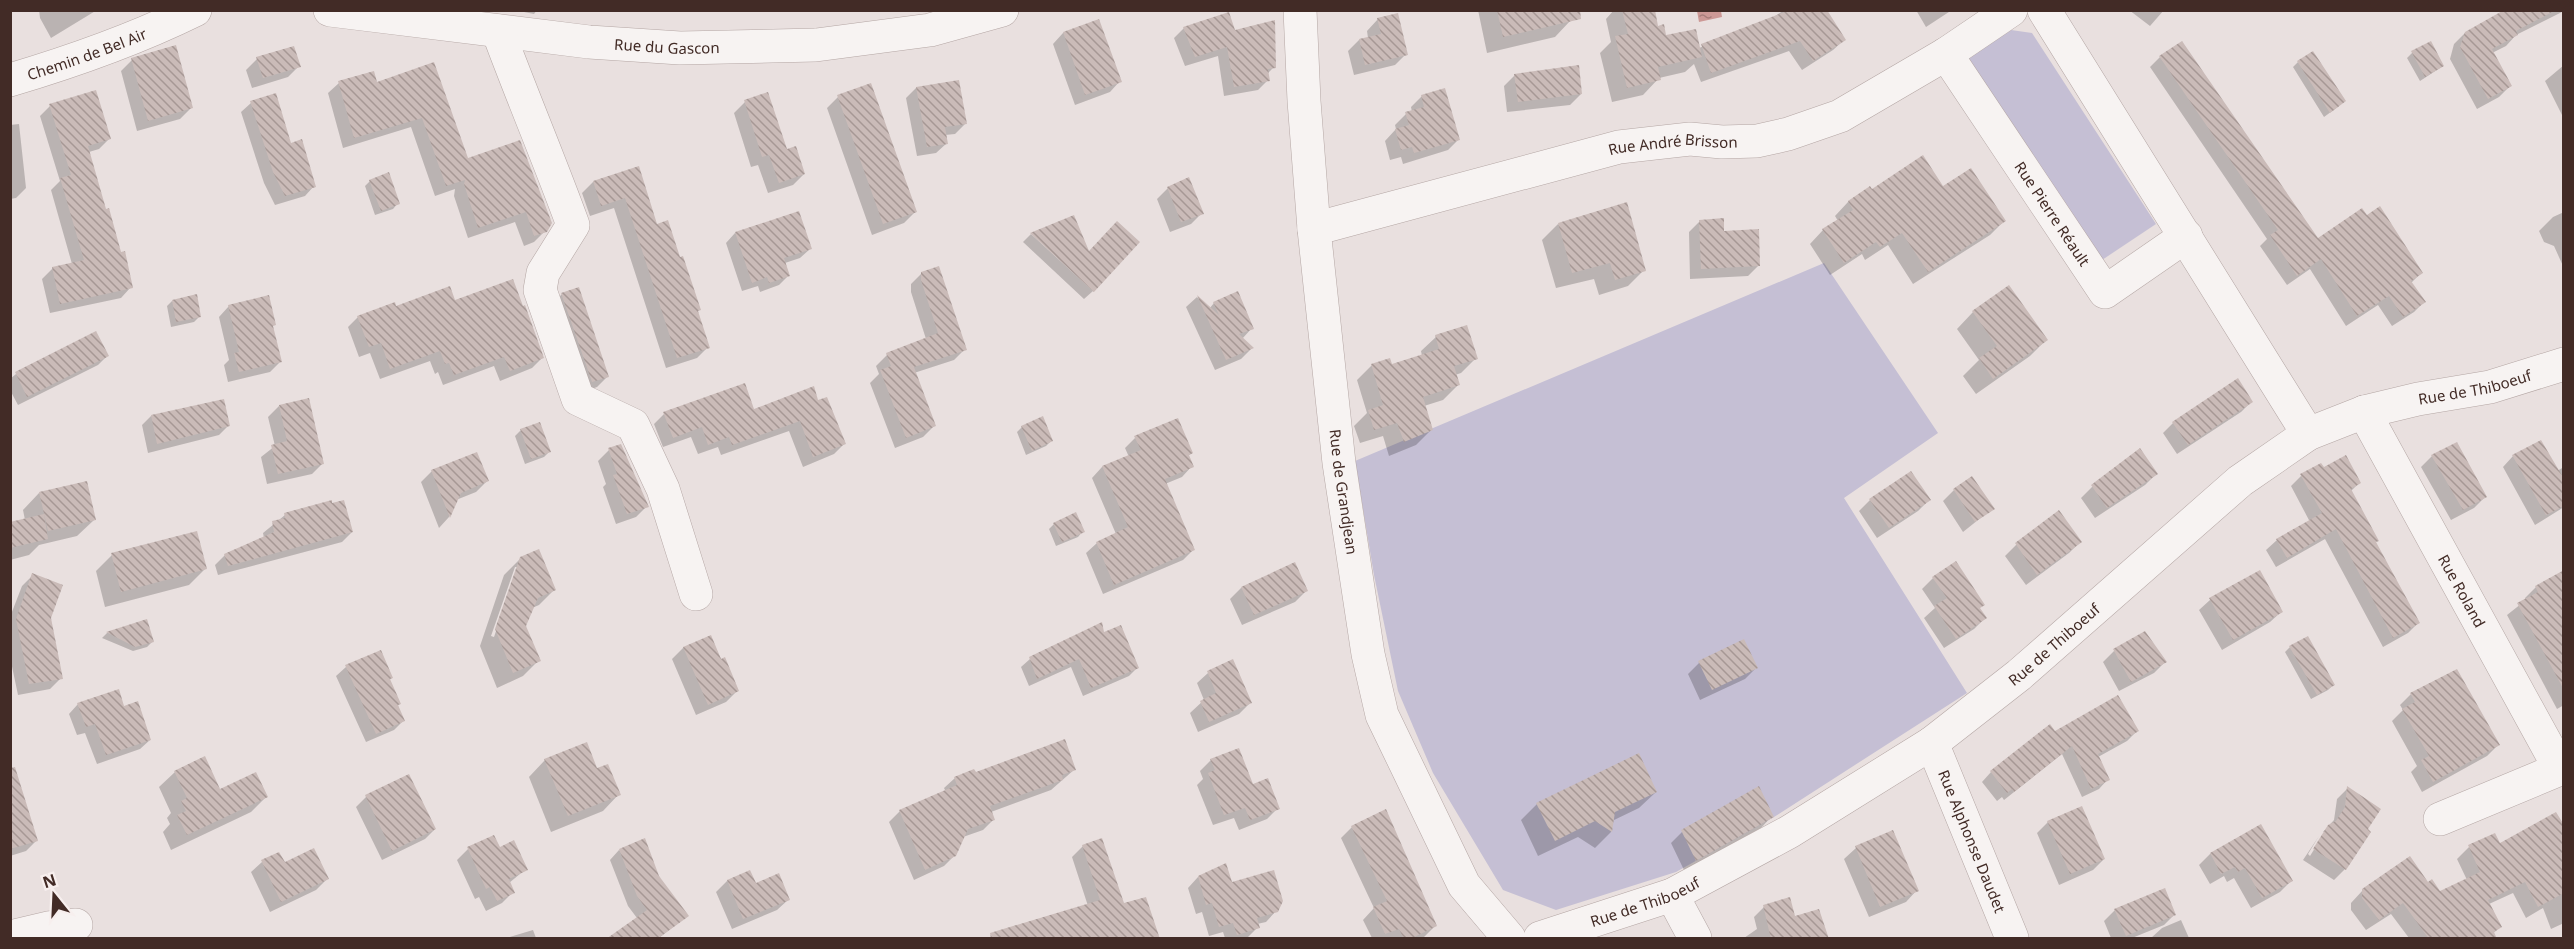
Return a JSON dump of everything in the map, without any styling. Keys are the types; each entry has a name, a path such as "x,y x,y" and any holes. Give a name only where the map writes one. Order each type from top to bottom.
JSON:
{"street":[{"name":"Chemin de Bel Air","path":"10,80 85,56 163,26 195,10"},
{"name":"Rue du Gascon","path":"330,10 589,42 680,48 816,45 930,30 1002,10"},
{"name":"Rue de Grandjean","path":"1300,10 1314,230 1339,464 1368,654 1382,715 1464,885 1509,939"},
{"name":"Rue André Brisson","path":"1314,230 1619,147 1690,139 1722,142 1757,141 1788,134 1840,116 1946,54 2011,10"},
{"path":"2044,10 2308,434"},
{"path":"498,31 524,103 545,147 573,225 543,273 540,290 578,399 633,425 663,489 696,594"},
{"name":"Rue Pierre Réault","path":"1946,54 2104,292 2186,236"},
{"name":"Rue de Thiboeuf","path":"1540,939 1672,895 1789,832 1932,743 2019,675 2240,480 2308,434 2364,412 2418,399 2490,387 2564,364"},
{"name":"Rue Roland","path":"2364,412 2562,768 2440,819"},
{"name":"Rue Alphonse Daudet","path":"1932,743 2012,939"},
{"path":"1672,895 1695,939"},
{"path":"10,938 48,928 76,925"}],"shaded area":[{"path":"2011,30 2032,33 2156,224 2102,260 1966,59"},
{"path":"1824,263 1938,433 1844,498 1967,693 1774,817 1676,872 1556,910 1503,890 1433,773 1398,691 1374,575 1355,461"}],"water":[{"path":"1697,11 1721,11 1722,17 1699,22"}],"building":[{"path":"1497,10 1580,10 1581,19 1503,37"},
{"path":"1622,10 1655,10 1658,26 1664,24 1666,35 1696,29 1702,57 1658,67 1661,80 1627,88 1615,36 1628,34"},
{"path":"1790,10 1827,10 1846,40 1813,61 1800,41 1711,73 1701,44"},
{"path":"2504,10 2556,10 2516,31 2518,35 2492,49 2512,86 2488,99 2460,47 2465,32"},
{"path":"1229,12 1235,30 1275,20 1276,68 1268,69 1270,81 1234,87 1227,47 1195,57 1183,27"},
{"path":"1398,13 1408,55 1365,65 1359,39 1381,34 1377,18"},
{"path":"1099,19 1122,82 1085,95 1063,32"},
{"path":"2182,41 2318,238 2362,208 2367,215 2380,206 2423,273 2411,281 2426,302 2403,317 2389,296 2357,316 2321,259 2297,276 2270,235 2278,230 2159,56"},
{"path":"2431,41 2444,66 2425,77 2411,51"},
{"path":"176,45 193,108 148,121 131,58"},
{"path":"294,46 301,67 263,78 256,57"},
{"path":"2313,51 2346,101 2330,113 2297,61"},
{"path":"434,62 468,158 520,140 552,223 547,232 534,236 526,212 478,228 464,184 465,180 446,186 422,118 354,138 338,81 374,71 377,82"},
{"path":"1579,65 1582,94 1518,102 1514,74"},
{"path":"959,80 967,124 945,127 948,144 927,147 916,87"},
{"path":"871,83 917,212 883,224 837,95"},
{"path":"1445,88 1460,140 1414,153 1412,147 1401,150 1395,129 1409,125 1405,112 1424,107 1421,95"},
{"path":"96,90 111,139 88,146 121,252 125,251 133,288 60,304 52,267 84,260 60,178 71,175 49,104"},
{"path":"768,92 787,149 796,146 805,174 779,183 769,155 762,157 744,100"},
{"path":"276,93 291,143 302,139 316,187 285,196 273,172 250,101"},
{"path":"1923,155 1943,186 1971,168 2006,221 1928,272 1902,233 1880,247 1876,242 1844,263 1822,229 1853,210 1848,201 1870,186 1872,189"},
{"path":"639,166 657,224 668,220 680,257 683,256 701,310 698,311 710,348 677,358 625,198 601,206 593,181"},
{"path":"389,172 400,204 381,211 369,180"},
{"path":"1189,177 1204,214 1181,222 1167,187"},
{"path":"1627,202 1646,271 1615,280 1610,263 1572,273 1558,223"},
{"path":"799,211 812,249 784,258 790,276 769,283 767,277 752,283 735,232"},
{"path":"1074,215 1089,251 1117,221 1140,242 1094,292 1030,233"},
{"path":"1724,218 1724,231 1759,229 1760,266 1701,269 1699,220"},
{"path":"939,266 967,350 914,367 936,426 906,438 880,370 891,366 886,353 938,333 921,280 921,272"},
{"path":"513,279 544,358 510,371 504,357 454,375 449,363 445,364 440,351 390,369 381,343 369,347 357,316 395,302 396,306 450,286 455,300"},
{"path":"2009,285 2048,340 1993,379 1979,358 1997,346 1972,311"},
{"path":"579,287 609,377 592,382 561,293"},
{"path":"1238,291 1254,329 1239,334 1254,348 1226,360 1197,295 1219,315 1213,302"},
{"path":"197,294 201,317 176,322 172,300"},
{"path":"269,295 276,325 273,326 282,362 239,372 234,353 239,352 228,305"},
{"path":"1467,325 1478,359 1454,366 1460,385 1423,397 1433,430 1404,442 1397,423 1374,430 1368,410 1383,405 1371,364 1390,358 1392,364 1439,349 1435,335"},
{"path":"96,331 109,356 27,397 15,372"},
{"path":"2238,378 2253,402 2188,445 2172,422"},
{"path":"745,383 754,409 814,386 818,400 827,397 846,444 813,457 800,421 732,445 729,437 708,445 702,427 673,438 663,412"},
{"path":"309,398 324,464 278,474 271,445 287,441 279,405"},
{"path":"224,399 230,426 157,444 151,415"},
{"path":"1043,416 1053,441 1032,451 1021,426"},
{"path":"1178,418 1193,453 1189,455 1194,467 1165,479 1195,550 1114,585 1096,542 1128,527 1102,466 1141,450 1134,436"},
{"path":"540,422 551,452 531,459 520,429"},
{"path":"2541,440 2564,479 2564,506 2546,515 2512,455"},
{"path":"2457,442 2487,497 2463,510 2431,455"},
{"path":"621,444 649,507 627,514 613,475 617,474 608,448"},
{"path":"2140,448 2158,474 2107,508 2091,485"},
{"path":"477,452 489,481 461,493 450,518 431,470"},
{"path":"2346,455 2361,483 2351,489 2379,541 2376,542 2420,623 2393,638 2336,529 2287,558 2276,539 2322,513 2300,474 2321,463 2324,467"},
{"path":"1911,471 1931,500 1889,528 1869,499"},
{"path":"1972,476 1995,509 1975,522 1953,489"},
{"path":"87,481 96,520 48,531 39,492"},
{"path":"332,500 332,503 344,500 353,532 228,566 224,554 274,532 272,521 285,518 284,513"},
{"path":"2059,510 2082,542 2037,575 2015,543"},
{"path":"1076,512 1085,532 1062,542 1053,523"},
{"path":"44,514 48,539 10,548 10,522"},
{"path":"197,531 207,569 121,592 111,553"},
{"path":"539,549 556,590 538,598 526,626 541,661 513,673 495,629 520,557"},
{"path":"1956,561 1985,605 1980,608 1987,618 1956,639 1934,606 1947,598 1932,577"},
{"path":"1295,562 1308,591 1254,615 1241,587"},
{"path":"2260,570 2283,612 2233,640 2209,598"},
{"path":"2564,570 2564,690 2517,603 2538,592 2535,586"},
{"path":"32,573 63,585 51,618 63,679 29,684 16,619"},
{"path":"147,619 154,642 135,647 106,632"},
{"path":"1102,622 1104,632 1121,625 1139,668 1091,688 1079,659 1037,679 1029,657"},
{"path":"2145,631 2167,662 2131,682 2113,649"},
{"path":"711,635 721,659 725,657 739,691 708,705 683,647"},
{"path":"2308,636 2335,685 2317,695 2289,646"},
{"path":"1744,639 1758,668 1712,690 1698,661"},
{"path":"381,650 393,678 390,679 401,704 398,705 405,721 376,734 345,665"},
{"path":"1233,659 1252,703 1209,722 1200,701 1216,693 1207,671"},
{"path":"2457,669 2500,745 2433,782 2421,760 2429,756 2402,709 2415,702 2410,693"},
{"path":"119,689 124,706 138,701 151,740 106,755 95,724 86,727 77,703"},
{"path":"2118,695 2139,731 2098,754 2110,780 2091,789 2072,746 2014,792 2012,789 2007,793 1990,771 2050,724 2055,731"},
{"path":"1065,739 1076,770 1062,775 1063,780 990,806 995,820 968,829 956,856 925,870 899,810 957,785 954,777 974,769 976,772"},
{"path":"587,742 597,768 608,764 621,795 568,816 544,759"},
{"path":"1239,748 1253,784 1268,778 1280,809 1250,820 1245,808 1224,815 1208,773 1215,770 1210,759"},
{"path":"1639,753 1657,792 1615,812 1612,832 1595,821 1555,841 1536,803"},
{"path":"205,756 220,789 256,772 268,797 187,835 177,815 186,811 181,801 187,798 174,771"},
{"path":"15,767 38,841 10,849 10,768"},
{"path":"409,774 436,829 392,851 365,795"},
{"path":"1759,786 1774,817 1696,861 1681,830"},
{"path":"2347,786 2381,809 2368,829 2371,832 2346,870 2313,849 2328,825 2336,821 2345,807"},
{"path":"2082,806 2105,859 2070,874 2047,821"},
{"path":"1386,809 1437,926 1410,939 1404,939 1399,929 1385,934 1373,907 1387,901 1351,826"},
{"path":"2556,812 2564,825 2564,893 2538,907 2525,882 2488,900 2502,927 2494,932 2497,939 2429,939 2403,903 2379,920 2362,898 2362,889 2410,856 2428,882 2432,879 2440,891 2480,872 2468,845 2495,833 2500,843"},
{"path":"2261,824 2293,881 2262,898 2245,868 2238,872 2235,867 2221,874 2210,853"},
{"path":"1893,830 1919,891 1880,907 1855,846"},
{"path":"494,835 500,847 514,840 528,870 509,879 515,893 497,901 490,887 486,889 467,847"},
{"path":"645,838 659,876 689,916 657,939 606,939 647,910 637,896 619,849"},
{"path":"1102,838 1124,903 1146,897 1160,939 991,939 990,933 1100,900 1082,845"},
{"path":"314,848 329,879 281,902 261,860 279,852 285,862"},
{"path":"1226,863 1232,882 1274,870 1283,901 1278,912 1257,918 1260,928 1237,935 1233,923 1219,927 1212,903 1206,905 1198,876"},
{"path":"750,870 756,883 779,873 790,900 743,919 727,880"},
{"path":"2165,888 2176,915 2126,936 2114,909"},
{"path":"1790,897 1795,916 1819,909 1829,939 1771,939 1763,905"}]}
